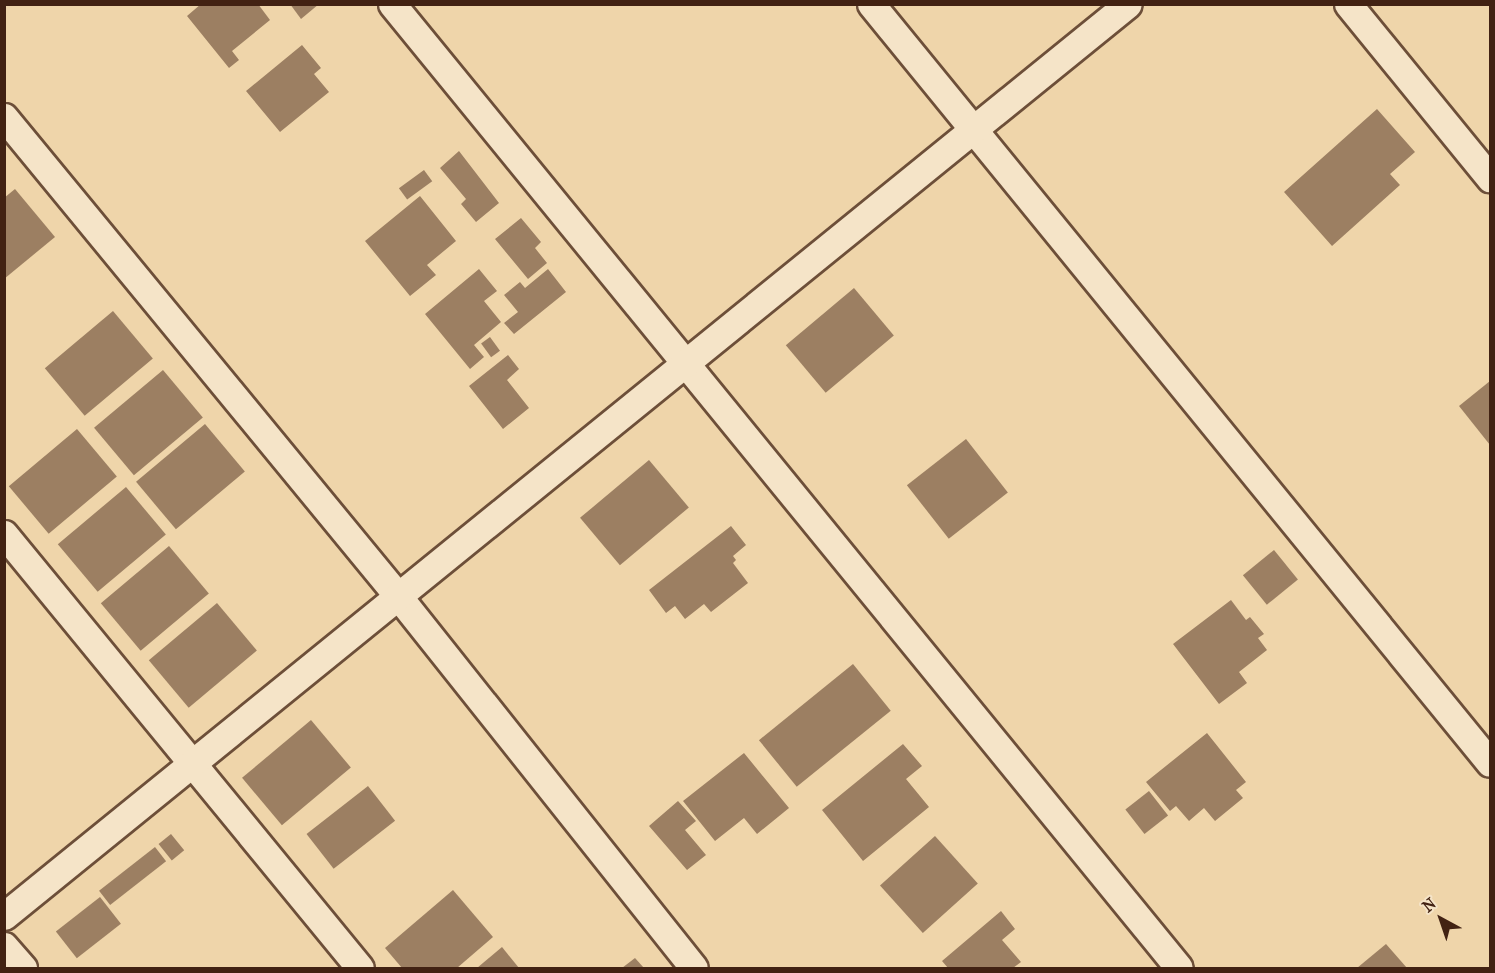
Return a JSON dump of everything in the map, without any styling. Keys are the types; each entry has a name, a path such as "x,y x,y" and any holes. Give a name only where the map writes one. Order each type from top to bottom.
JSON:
{"street":[{"path":"393,4 1179,969"},
{"path":"871,4 1491,763"},
{"path":"4,916 1128,4"},
{"path":"1348,4 1491,178"},
{"path":"4,117 398,596 694,969"},
{"path":"4,534 360,969"},
{"path":"4,946 22,969"}],"building":[{"path":"201,4 258,4 270,20 232,51 239,60 229,68 187,16"},
{"path":"290,4 319,4 301,19"},
{"path":"302,45 321,68 314,74 329,92 280,132 246,91"},
{"path":"1377,109 1415,152 1390,174 1400,185 1332,246 1284,192"},
{"path":"459,151 499,203 476,222 461,204 466,199 440,168"},
{"path":"424,170 432,181 407,200 399,188"},
{"path":"15,189 55,237 4,279 4,198"},
{"path":"420,196 456,241 427,265 436,275 410,296 365,241"},
{"path":"521,218 541,242 535,248 547,263 528,279 495,239"},
{"path":"479,269 497,291 484,301 501,322 474,345 484,357 470,369 425,314"},
{"path":"548,269 566,292 514,334 504,323 518,312 504,295 520,282 525,288"},
{"path":"854,288 894,335 826,393 786,345"},
{"path":"113,311 153,358 85,416 45,368"},
{"path":"490,337 500,351 491,357 481,343"},
{"path":"508,355 519,369 507,380 529,408 503,429 469,386"},
{"path":"163,370 203,417 134,475 94,428"},
{"path":"1490,381 1490,445 1459,406"},
{"path":"205,424 245,471 176,529 136,482"},
{"path":"77,429 117,476 49,534 9,486"},
{"path":"966,439 1008,493 949,539 907,485"},
{"path":"649,460 689,507 620,565 580,518"},
{"path":"126,487 166,534 98,592 58,544"},
{"path":"731,526 746,545 733,556 736,560 733,563 748,583 711,612 704,604 685,619 675,606 666,613 649,590"},
{"path":"169,546 209,593 141,651 101,603"},
{"path":"1274,550 1298,580 1267,605 1243,575"},
{"path":"1231,600 1246,620 1250,617 1264,634 1258,638 1267,650 1239,672 1247,683 1219,704 1173,644"},
{"path":"217,603 257,650 189,708 149,660"},
{"path":"853,664 891,711 797,787 759,740"},
{"path":"311,720 351,767 282,825 242,778"},
{"path":"1207,733 1246,782 1236,790 1243,798 1215,821 1204,808 1189,821 1176,806 1170,811 1146,782"},
{"path":"903,744 922,766 906,779 929,807 863,861 822,810"},
{"path":"744,753 789,808 757,834 744,818 715,841 683,801"},
{"path":"368,786 395,821 334,869 307,834"},
{"path":"1149,791 1168,815 1144,834 1125,809"},
{"path":"678,801 696,821 685,830 706,855 687,870 649,826"},
{"path":"171,834 184,850 172,860 159,844"},
{"path":"935,836 978,884 923,933 880,886"},
{"path":"155,847 166,861 110,905 99,891"},
{"path":"453,890 493,937 457,968 402,968 385,948"},
{"path":"100,897 121,924 77,958 56,931"},
{"path":"1001,911 1015,929 1002,940 1021,962 1013,968 948,968 942,961"},
{"path":"1386,944 1407,968 1357,968"},
{"path":"502,947 519,968 477,968"},
{"path":"635,958 644,968 622,968"}]}
